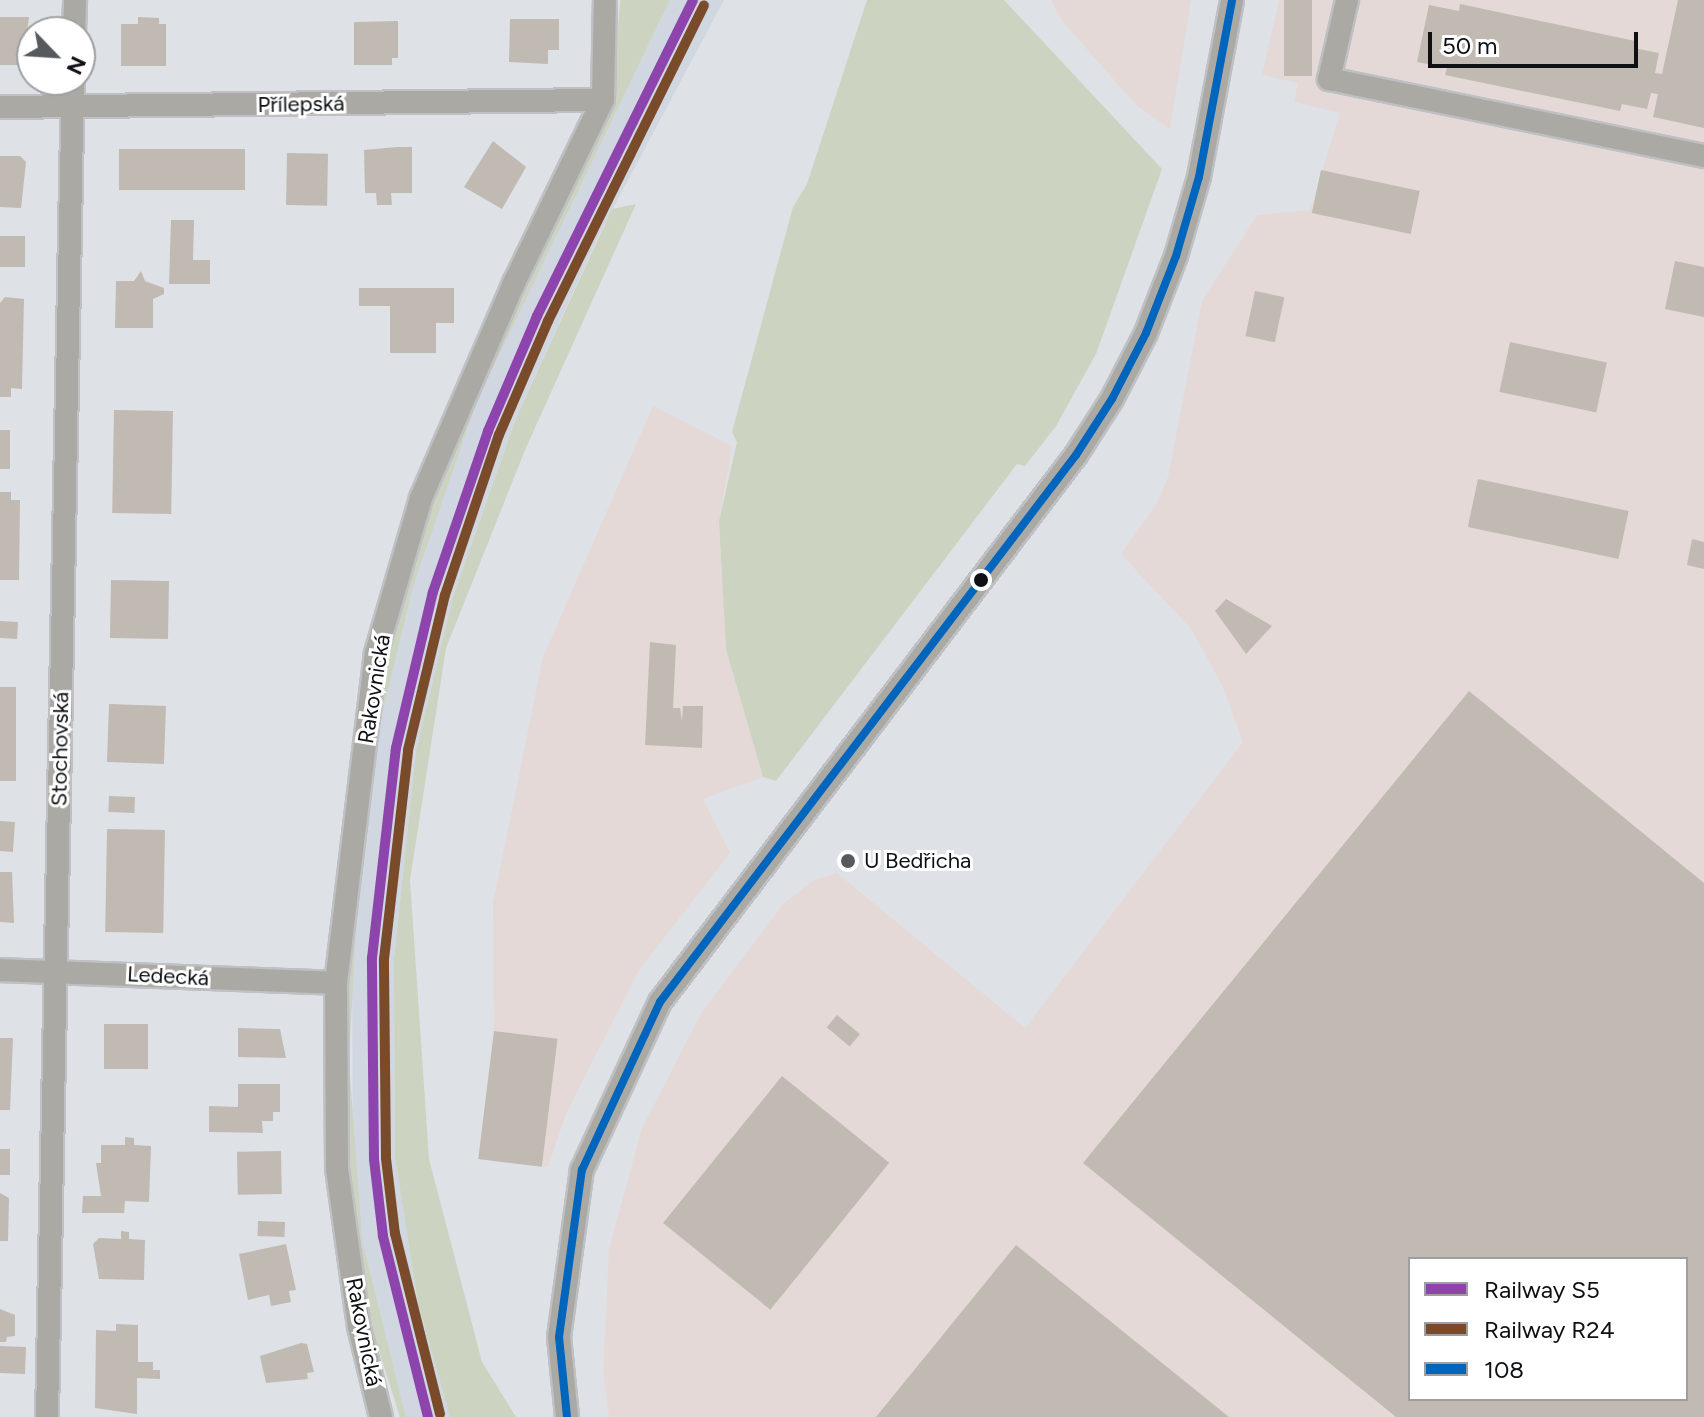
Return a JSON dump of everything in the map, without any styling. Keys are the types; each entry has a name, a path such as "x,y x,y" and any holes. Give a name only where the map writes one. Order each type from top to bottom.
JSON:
{"street":[{"name":"Rakovnická","path":"381,1417 359,1327 337,1169 336,983 376,653 421,498 514,283 603,100 605,0"},
{"path":"567,1417 559,1337 582,1170 660,1002 1076,455 1112,399 1146,333 1176,256 1199,177 1232,0"},
{"path":"1347,0 1329,79 1704,156"},
{"name":"Stochovská","path":"47,1417 72,96"},
{"name":"Přílepská","path":"0,107 603,100"},
{"name":"Ledecká","path":"0,970 336,983"}],"shaded area":[{"path":"670,0 724,0 602,229 516,417 453,597 416,751 394,959 395,1157 418,1303 450,1417 406,1417 362,1239 353,1161 352,957 375,744 412,586 477,401"},
{"path":"1051,0 1191,0 1170,129 1137,106 1063,22"},
{"path":"1279,0 1704,0 1704,1417 609,1417 603,1374 609,1249 642,1128 702,1012 784,903 814,880 837,873 1025,1028 1243,742 1222,685 1191,629 1121,554 1157,503 1168,477 1202,301 1257,215 1310,210 1340,113 1294,102 1298,83 1262,75"},
{"path":"653,406 732,446 719,521 726,649 763,777 703,799 730,853 639,970 566,1114 548,1167 478,1159 494,1031 493,903 543,657"}],"green space":[{"path":"620,0 670,0 477,401 413,586 375,744 360,852 349,1061 362,1239 406,1417 400,1417 375,1338 356,1233 346,1142 344,985 371,734 386,653 430,507 465,422 613,103"},
{"path":"867,0 1004,0 1162,169 1096,354 1056,426 1025,466 1017,464 776,781 763,777 726,649 719,521 737,442 732,432 793,207 807,184"},
{"path":"636,204 525,450 446,648 410,880 429,1159 482,1362 516,1417 450,1417 418,1303 395,1157 394,959 416,751 453,597 516,418 612,209"}],"building":[{"path":"1284,0 1312,0 1312,76 1284,76"},
{"path":"1678,0 1704,0 1704,128 1653,117 1658,94 1651,93 1647,109 1622,104 1620,111 1445,75 1447,68 1417,62 1429,5 1459,11 1460,4 1635,41 1634,48 1659,53 1655,73 1662,74"},
{"path":"0,17 16,17 16,65 0,65"},
{"path":"138,17 159,18 159,24 166,24 166,66 121,66 121,24 138,24"},
{"path":"510,19 559,19 559,50 548,50 548,64 509,62"},
{"path":"398,21 398,58 392,58 392,65 354,65 354,22"},
{"path":"493,141 526,167 502,209 464,187"},
{"path":"412,147 412,193 391,193 392,205 377,205 376,193 365,193 364,150"},
{"path":"119,149 245,149 245,190 119,190"},
{"path":"287,153 328,154 327,206 286,205"},
{"path":"0,156 20,156 26,162 21,208 0,207"},
{"path":"1321,170 1420,191 1411,234 1312,213"},
{"path":"171,220 194,220 193,260 210,260 210,284 169,284"},
{"path":"0,236 25,236 25,267 0,267"},
{"path":"1675,261 1704,267 1704,317 1665,309"},
{"path":"141,271 145,281 164,288 164,294 153,299 153,328 115,328 116,281 134,281"},
{"path":"359,288 454,288 454,323 436,323 436,353 390,353 390,306 359,306"},
{"path":"1255,291 1284,297 1275,342 1245,336"},
{"path":"5,297 24,299 22,389 11,388 11,397 0,397 0,303"},
{"path":"1510,342 1607,363 1596,412 1499,392"},
{"path":"114,410 173,411 171,514 112,513"},
{"path":"0,430 10,430 10,469 0,469"},
{"path":"1478,479 1629,511 1618,559 1468,527"},
{"path":"0,492 11,492 11,500 20,500 19,580 0,580"},
{"path":"1692,539 1704,542 1704,569 1687,565"},
{"path":"111,580 169,581 168,639 110,638"},
{"path":"1226,599 1272,626 1246,654 1215,611"},
{"path":"0,621 18,622 17,639 0,638"},
{"path":"650,642 676,645 673,708 680,708 682,721 683,706 703,706 702,748 645,745"},
{"path":"0,687 16,687 16,781 0,781"},
{"path":"1469,691 1704,883 1704,1417 1396,1417 1083,1163"},
{"path":"109,704 166,706 164,764 107,762"},
{"path":"109,796 135,797 134,813 108,812"},
{"path":"0,821 15,822 13,852 0,851"},
{"path":"107,829 165,830 163,933 105,932"},
{"path":"0,872 12,872 14,923 0,922"},
{"path":"837,1015 860,1034 850,1047 827,1027"},
{"path":"104,1024 148,1024 148,1069 104,1069"},
{"path":"238,1028 280,1029 286,1058 238,1057"},
{"path":"494,1031 558,1039 542,1167 478,1159"},
{"path":"0,1038 13,1038 10,1110 0,1110"},
{"path":"782,1076 889,1163 770,1310 663,1223"},
{"path":"238,1084 280,1084 280,1112 273,1112 273,1121 262,1121 263,1133 209,1132 209,1106 238,1107"},
{"path":"125,1137 134,1138 134,1145 151,1146 149,1202 125,1201 124,1213 82,1213 83,1196 101,1196 96,1163 101,1163 101,1145 125,1145"},
{"path":"0,1149 10,1149 10,1175 0,1175"},
{"path":"281,1151 282,1194 238,1195 237,1152"},
{"path":"0,1193 9,1198 8,1241 0,1241"},
{"path":"258,1221 285,1222 284,1237 257,1236"},
{"path":"121,1231 129,1232 129,1239 145,1240 144,1280 99,1279 93,1244 99,1238 121,1239"},
{"path":"286,1244 296,1290 289,1291 291,1302 271,1306 269,1295 248,1300 239,1254"},
{"path":"1016,1245 1229,1417 876,1417"},
{"path":"0,1309 15,1315 15,1336 7,1337 6,1342 0,1342"},
{"path":"116,1324 138,1325 138,1362 153,1362 153,1370 160,1370 160,1379 137,1378 137,1414 95,1408 96,1330 116,1331"},
{"path":"301,1343 307,1344 314,1372 307,1373 308,1379 266,1383 260,1356"},
{"path":"0,1346 26,1347 25,1374 0,1373"}],"rail line":[{"name":"S5","path":"428,1417 383,1236 374,1159 372,958 396,748 433,592 488,431 537,316 693,0"},
{"name":"R24","path":"440,1414 395,1234 386,1158 384,959 408,750 445,595 499,435 548,321 704,5"}],"transit line":[{"name":"108","path":"567,1417 559,1337 582,1170 660,1002 1076,455 1112,399 1146,333 1176,256 1199,177 1232,0"}],"place":[{"name":"U Bedřicha","path":"848,861"}]}
